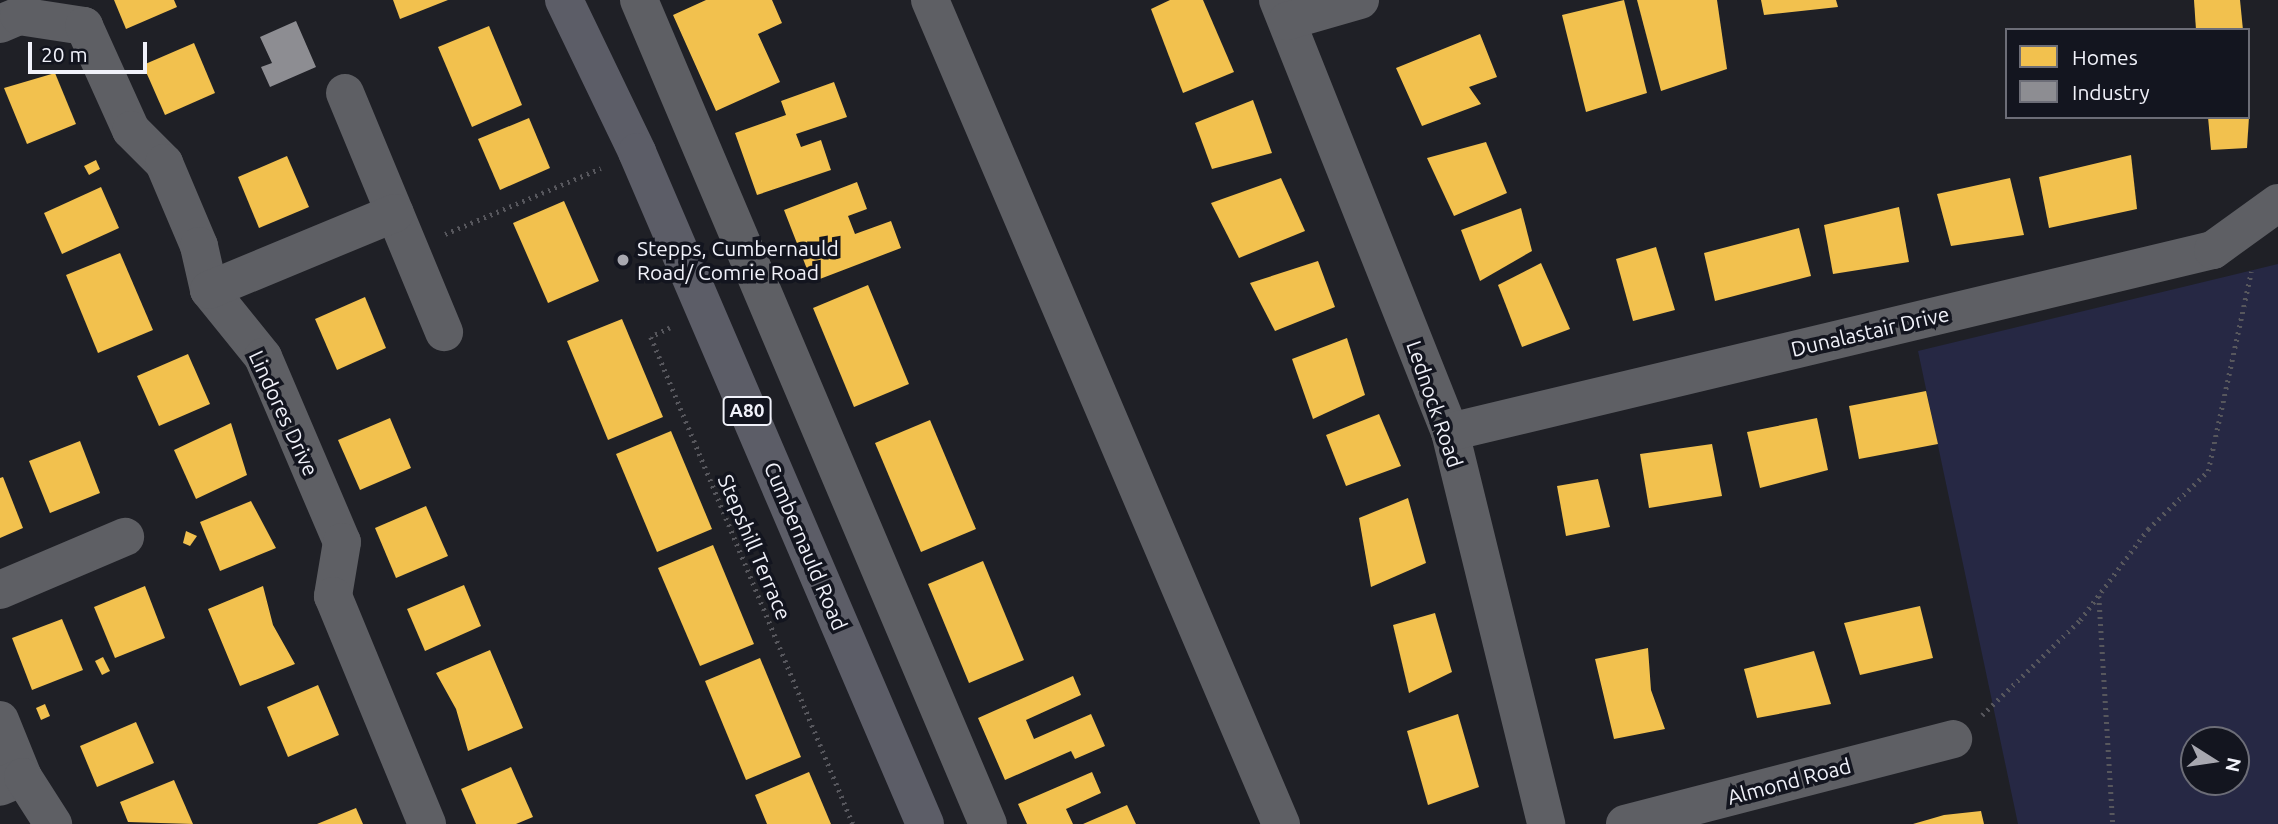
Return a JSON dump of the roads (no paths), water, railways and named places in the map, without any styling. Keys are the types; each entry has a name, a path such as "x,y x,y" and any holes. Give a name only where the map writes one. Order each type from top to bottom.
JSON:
{"main road":[{"name":"Cumbernauld Road","path":"564,0 637,152 925,824"}],"street":[{"path":"639,0 988,824"},
{"path":"930,0 1281,824"},
{"path":"1283,11 1360,0"},
{"name":"Lindores Drive","path":"0,24 45,9 84,26 131,130 164,163 199,246 209,290 263,357 342,542 333,596 427,824"},
{"name":"Lednock Road","path":"1283,11 1450,432 1546,824"},
{"path":"345,93 444,332"},
{"name":"Dunalastair Drive","path":"1450,432 2213,250 2273,207"},
{"path":"209,290 395,213"},
{"path":"0,590 125,537"},
{"path":"0,720 12,782 52,824"},
{"name":"Almond Road","path":"1625,824 1953,738"}],"place":[{"name":"Stepps, Cumbernauld Road/ Comrie Road","path":"623,260"}]}
